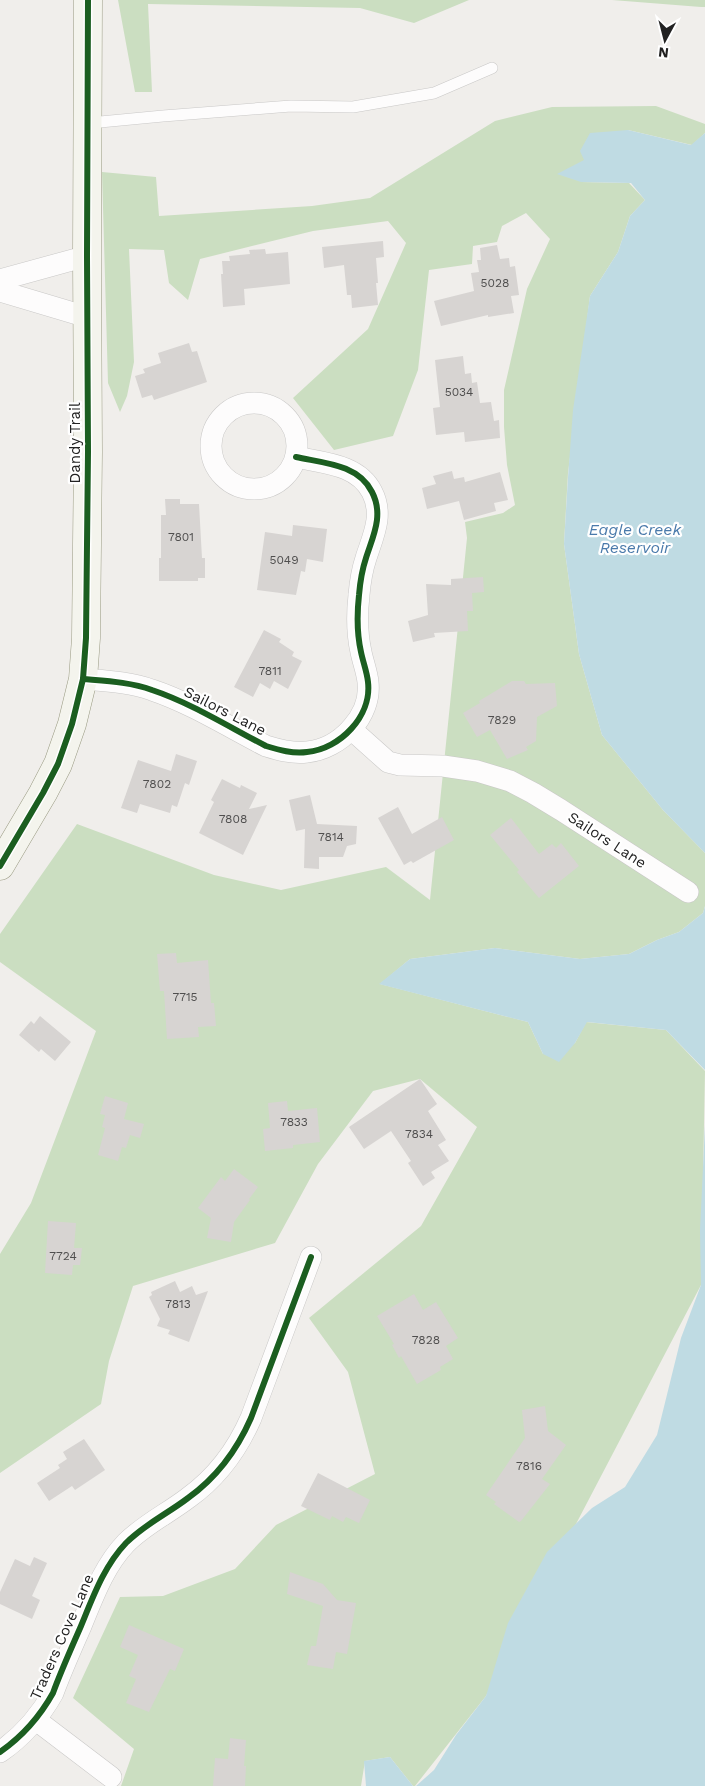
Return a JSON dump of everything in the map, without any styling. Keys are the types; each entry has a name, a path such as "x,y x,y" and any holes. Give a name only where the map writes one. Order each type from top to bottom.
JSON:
{"street":[{"name":"Dandy Trail","path":"0,866 58,764 72,724 83,679 86,638 88,452 88,0"},
{"path":"0,280 87,256"},
{"path":"0,291 87,317"},
{"path":"261,403 279,411 289,421 296,436 296,457 287,474 277,483 264,488 244,489 226,480 217,470 210,451 211,438 215,425 229,410 241,405 261,403"},
{"path":"296,457 348,469 368,485 373,492 378,510 377,526 364,567 358,601 359,636 369,682 368,693 363,712 351,729"},
{"name":"Sailors Lane","path":"83,679 121,682 151,689 176,699 266,746 282,750 316,751 331,745 351,729 388,762 400,765 443,766 478,770 533,793 688,892"},
{"name":"Traders Cove Lane","path":"0,1752 36,1720 52,1693 99,1584 113,1559 140,1530 206,1484 225,1463 239,1442 251,1418 311,1257"},
{"path":"36,1720 111,1777"}],"lane":[{"path":"88,125 163,116 290,106 353,108 434,93 492,68"}],"green space":[{"path":"118,0 469,0 414,23 360,8 148,4 152,92 135,92"},
{"path":"612,0 705,0 705,7 701,7"},
{"path":"656,106 705,124 705,133 692,145 628,130 584,160 581,182 629,183 645,200 630,216 618,252 590,296 568,473 564,544 579,654 602,735 663,810 705,853 705,906 703,913 679,932 657,940 629,954 580,959 495,948 410,959 380,984 528,1022 543,1054 575,1043 586,1022 666,1030 705,1071 701,1285 486,1696 415,1786 413,1786 390,1757 365,1761 361,1786 121,1786 134,1749 73,1698 120,1597 163,1596 235,1569 276,1525 375,1474 348,1372 309,1318 421,1226 477,1127 420,1079 373,1091 318,1164 275,1243 133,1286 109,1361 101,1404 0,1473 0,1254 31,1203 96,1031 0,962 0,934 77,824 214,875 281,890 386,867 430,900 467,538 465,522 503,513 515,505 507,465 504,390 527,289 550,239 526,213 502,226 497,242 473,246 472,264 429,270 418,370 393,436 334,450 293,398 368,329 406,243 388,221 313,231 200,259 188,300 169,283 164,250 129,249 134,362 127,396 120,412 108,383 102,172 156,177 159,216 312,206 370,198 495,121 552,107"}],"water":[{"name":"Eagle Creek Reservoir","path":"628,130 691,145 705,133 705,853 663,810 602,735 579,654 564,544 573,410 590,296 618,252 630,216 645,200 631,183 581,182 557,174 584,160 580,151 590,133"},
{"path":"705,906 705,1070 666,1030 587,1022 575,1043 559,1062 543,1054 528,1022 379,984 410,959 495,948 580,959 629,954 657,940 679,932 703,913"},
{"path":"705,1125 705,1786 416,1786 434,1770 456,1735 486,1696 508,1623 547,1552 592,1508 625,1487 657,1435 681,1338 701,1285 700,1230"},
{"path":"390,1757 413,1786 366,1786 364,1761"}],"building":[{"path":"383,241 384,257 376,258 378,305 352,308 351,295 347,295 344,265 324,268 322,247"},
{"path":"497,245 500,259 509,258 510,267 515,266 519,295 511,296 514,313 488,317 488,315 441,326 434,301 474,291 471,273 479,272 477,260 481,260 480,248"},
{"path":"265,249 266,254 288,252 290,284 244,289 245,305 223,307 222,261 230,261 229,256 250,254 249,250"},
{"path":"189,343 192,352 197,351 207,382 154,400 152,395 142,398 135,376 145,373 143,369 161,363 158,353"},
{"path":"463,356 465,374 471,373 472,383 477,382 480,403 491,402 494,421 499,420 500,438 465,442 464,432 436,435 433,408 440,407 435,360"},
{"path":"452,471 454,479 464,477 465,482 500,472 508,500 494,503 496,511 464,520 459,501 427,509 422,488 436,484 433,476"},
{"path":"165,499 180,499 180,504 199,504 202,558 205,558 205,578 198,578 198,581 159,581 161,515 166,515"},
{"path":"293,525 327,529 323,562 307,559 305,572 301,571 296,595 257,590 265,532 292,536"},
{"path":"483,577 484,592 472,593 473,611 467,611 468,631 434,633 435,637 413,642 408,621 428,615 426,584 451,585 451,579"},
{"path":"264,630 281,639 279,642 294,652 292,656 302,661 288,689 274,681 270,689 260,683 253,697 234,687"},
{"path":"512,681 524,681 526,684 555,683 557,706 537,717 536,741 526,747 528,750 507,759 490,730 477,737 463,713"},
{"path":"176,754 197,761 189,785 185,783 177,807 172,805 170,813 140,804 137,813 121,808 138,760 171,771"},
{"path":"222,779 240,788 241,785 257,793 249,809 267,805 243,855 199,833 214,802 211,800"},
{"path":"310,795 317,824 357,826 356,844 347,846 343,857 319,857 319,869 304,868 305,829 296,831 289,800"},
{"path":"398,807 412,834 442,817 454,840 413,863 411,861 404,865 378,818"},
{"path":"511,818 539,854 552,844 556,848 561,843 579,866 539,898 490,835"},
{"path":"176,953 177,963 208,960 211,1003 214,1003 216,1026 198,1027 199,1037 167,1039 164,991 160,991 157,954"},
{"path":"40,1016 71,1042 55,1061 41,1049 39,1052 19,1035 31,1021 34,1024"},
{"path":"420,1079 437,1104 428,1111 446,1140 438,1145 449,1161 431,1172 435,1178 423,1186 408,1163 411,1161 391,1131 364,1149 349,1127"},
{"path":"105,1096 128,1103 124,1119 144,1124 140,1138 130,1135 126,1148 122,1147 118,1161 98,1155 105,1128 102,1127 105,1115 100,1114"},
{"path":"287,1101 288,1111 317,1108 320,1142 293,1145 293,1148 265,1151 263,1129 270,1128 268,1103"},
{"path":"234,1169 258,1187 234,1222 231,1242 207,1238 211,1218 198,1208 221,1177 225,1181"},
{"path":"48,1221 76,1223 74,1248 82,1248 80,1265 73,1265 72,1275 45,1273"},
{"path":"175,1281 180,1292 192,1286 196,1295 208,1291 189,1342 168,1334 170,1330 157,1326 160,1319 149,1297 152,1295 151,1292"},
{"path":"414,1294 423,1310 436,1302 458,1338 446,1346 453,1359 440,1367 441,1370 417,1384 401,1356 399,1358 392,1345 394,1344 377,1316"},
{"path":"545,1406 548,1431 566,1445 542,1479 550,1484 519,1522 494,1504 496,1502 486,1495 525,1438 522,1410"},
{"path":"84,1439 105,1470 75,1490 72,1486 49,1501 37,1483 60,1468 58,1465 67,1459 63,1452"},
{"path":"318,1473 370,1500 359,1523 346,1517 343,1522 332,1516 330,1520 301,1506"},
{"path":"34,1557 47,1563 32,1596 40,1600 32,1619 0,1604 0,1592 15,1559 30,1566"},
{"path":"290,1572 323,1584 337,1600 356,1603 347,1654 336,1652 333,1669 307,1665 311,1646 316,1646 323,1606 287,1594"},
{"path":"129,1625 184,1649 175,1671 170,1669 149,1712 126,1703 136,1679 129,1676 138,1655 120,1647"},
{"path":"230,1738 246,1740 245,1786 213,1786 215,1758 228,1759"}],"cycle path":[{"path":"0,866 58,764 72,724 83,679 86,638 88,452 88,0"},
{"path":"83,679 144,687 167,695 266,746 286,751 307,752 319,750 331,745 351,729 365,707 368,695 368,682 359,638 358,609 362,572 374,534 377,509 372,492 366,483 349,470 328,463 296,457"},
{"path":"0,1752 23,1733 48,1702 100,1582 118,1552 141,1530 208,1482 239,1441 251,1418 311,1257"}]}
